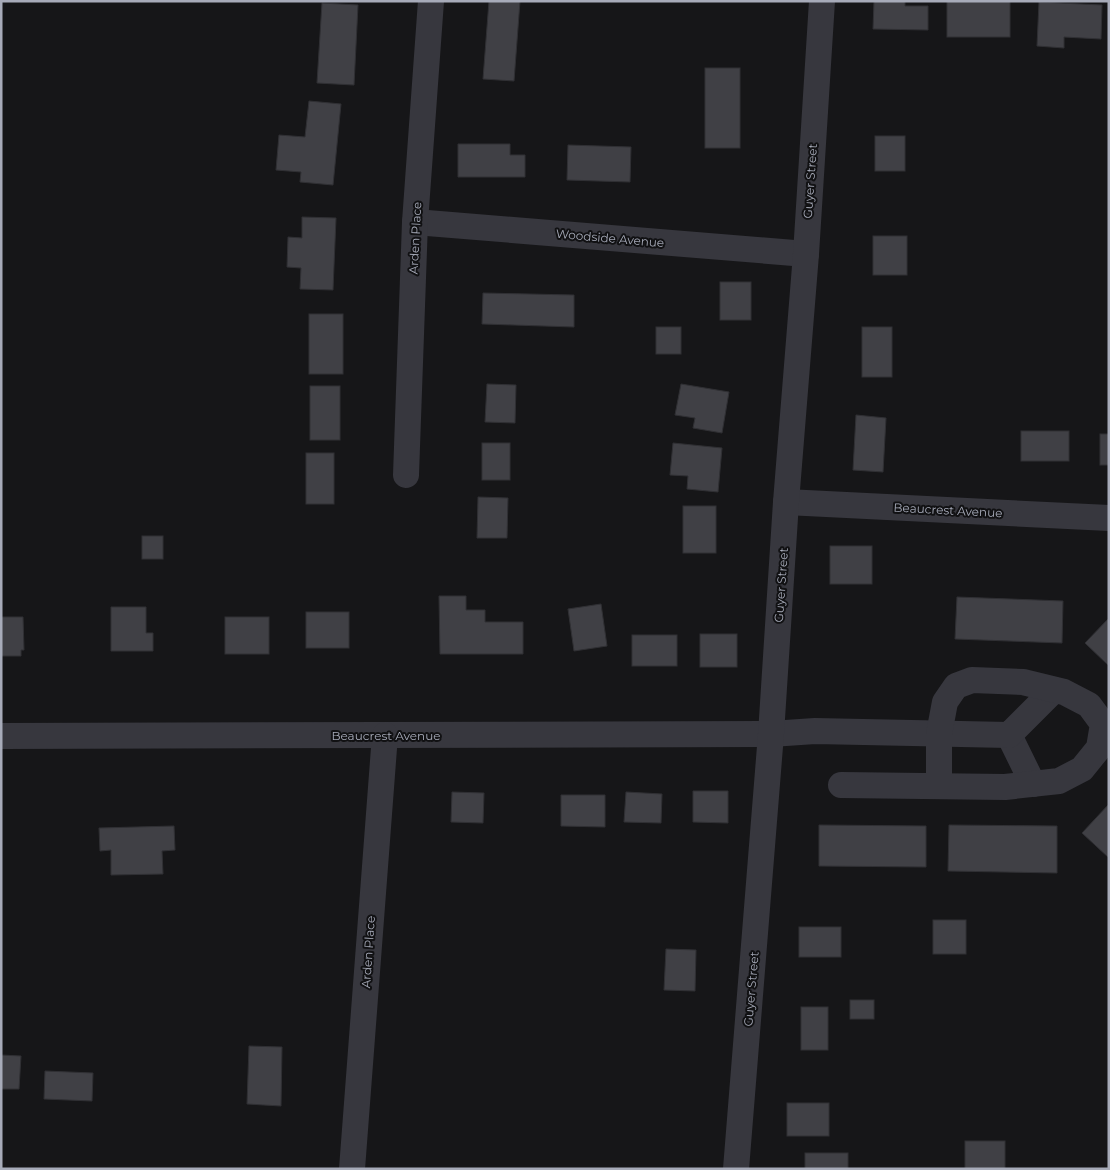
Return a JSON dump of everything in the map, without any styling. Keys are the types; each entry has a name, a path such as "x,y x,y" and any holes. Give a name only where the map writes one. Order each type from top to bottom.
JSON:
{"street":[{"name":"Arden Place","path":"406,475 415,222 431,1"},
{"name":"Guyer Street","path":"736,1169 771,734 786,502 806,254 822,1"},
{"name":"Woodside Avenue","path":"415,222 806,254"},
{"name":"Beaucrest Avenue","path":"786,502 1109,518"},
{"path":"841,785 1005,787 1060,781 1082,769 1099,748 1103,724 1089,705 1064,692 1023,682 972,680 956,686 946,702 939,734 939,786"},
{"path":"1033,784 1009,735 1054,690"},
{"name":"Beaucrest Avenue","path":"1,736 771,734 815,731 1009,735"},
{"name":"Arden Place","path":"352,1169 385,734"}],"building":[{"path":"489,1 520,1 514,81 483,79"},
{"path":"874,1 905,1 905,6 928,6 928,30 873,29"},
{"path":"947,1 1010,1 1010,37 947,37"},
{"path":"1039,2 1102,5 1101,39 1064,37 1064,48 1037,46"},
{"path":"322,3 358,5 354,85 317,83"},
{"path":"705,68 740,68 740,148 705,148"},
{"path":"309,101 341,104 333,185 300,182 301,172 276,170 279,135 305,137"},
{"path":"875,136 905,136 905,171 875,171"},
{"path":"458,144 510,144 510,155 525,155 525,177 458,177"},
{"path":"568,145 631,147 630,182 567,180"},
{"path":"302,217 336,218 333,290 300,289 301,268 287,267 288,237 302,238"},
{"path":"873,236 907,236 907,275 873,275"},
{"path":"720,282 751,282 751,320 720,320"},
{"path":"483,293 574,295 574,327 482,324"},
{"path":"309,314 343,314 343,374 309,374"},
{"path":"656,327 681,327 681,354 656,354"},
{"path":"862,327 892,327 892,377 862,377"},
{"path":"487,384 516,385 515,423 485,422"},
{"path":"681,384 729,392 722,433 693,428 695,418 675,415"},
{"path":"310,386 340,386 340,440 310,440"},
{"path":"856,415 886,418 883,472 853,470"},
{"path":"1021,431 1069,431 1069,461 1021,461"},
{"path":"1100,434 1109,434 1109,465 1100,465"},
{"path":"482,443 510,443 510,480 482,480"},
{"path":"673,443 722,448 718,492 687,489 688,476 670,475"},
{"path":"306,453 334,453 334,504 306,504"},
{"path":"478,497 508,498 507,538 477,538"},
{"path":"683,506 716,506 716,553 683,553"},
{"path":"142,536 163,536 163,559 142,559"},
{"path":"830,546 872,546 872,584 830,584"},
{"path":"439,596 466,596 466,610 485,610 485,622 523,622 523,654 440,654"},
{"path":"957,597 1063,601 1062,643 955,639"},
{"path":"601,604 607,646 574,651 568,609"},
{"path":"111,607 146,607 146,633 153,633 153,651 111,651"},
{"path":"306,612 349,612 349,648 306,648"},
{"path":"1,617 23,617 24,650 21,650 21,656 1,656"},
{"path":"225,617 269,617 269,654 225,654"},
{"path":"1109,618 1109,666 1085,643"},
{"path":"700,634 737,634 737,667 700,667"},
{"path":"632,635 677,635 677,666 632,666"},
{"path":"693,791 728,791 728,823 693,822"},
{"path":"452,792 484,793 483,823 451,822"},
{"path":"626,792 662,794 661,823 624,822"},
{"path":"561,795 605,795 605,827 561,826"},
{"path":"1109,804 1109,858 1082,833"},
{"path":"819,825 926,826 926,867 819,866"},
{"path":"949,825 1057,826 1057,873 948,871"},
{"path":"174,826 175,850 162,851 163,874 111,875 111,850 100,851 99,828"},
{"path":"933,920 966,920 966,954 933,954"},
{"path":"799,927 841,927 841,957 799,957"},
{"path":"666,949 696,950 695,991 664,990"},
{"path":"850,1000 874,1000 874,1019 850,1019"},
{"path":"801,1007 828,1007 828,1050 801,1050"},
{"path":"249,1046 282,1047 281,1106 247,1104"},
{"path":"1,1055 21,1056 19,1089 1,1089"},
{"path":"45,1071 93,1073 92,1101 44,1099"},
{"path":"787,1103 829,1103 829,1136 787,1136"},
{"path":"965,1141 1005,1141 1005,1169 965,1169"},
{"path":"805,1153 848,1153 848,1169 805,1169"}]}
